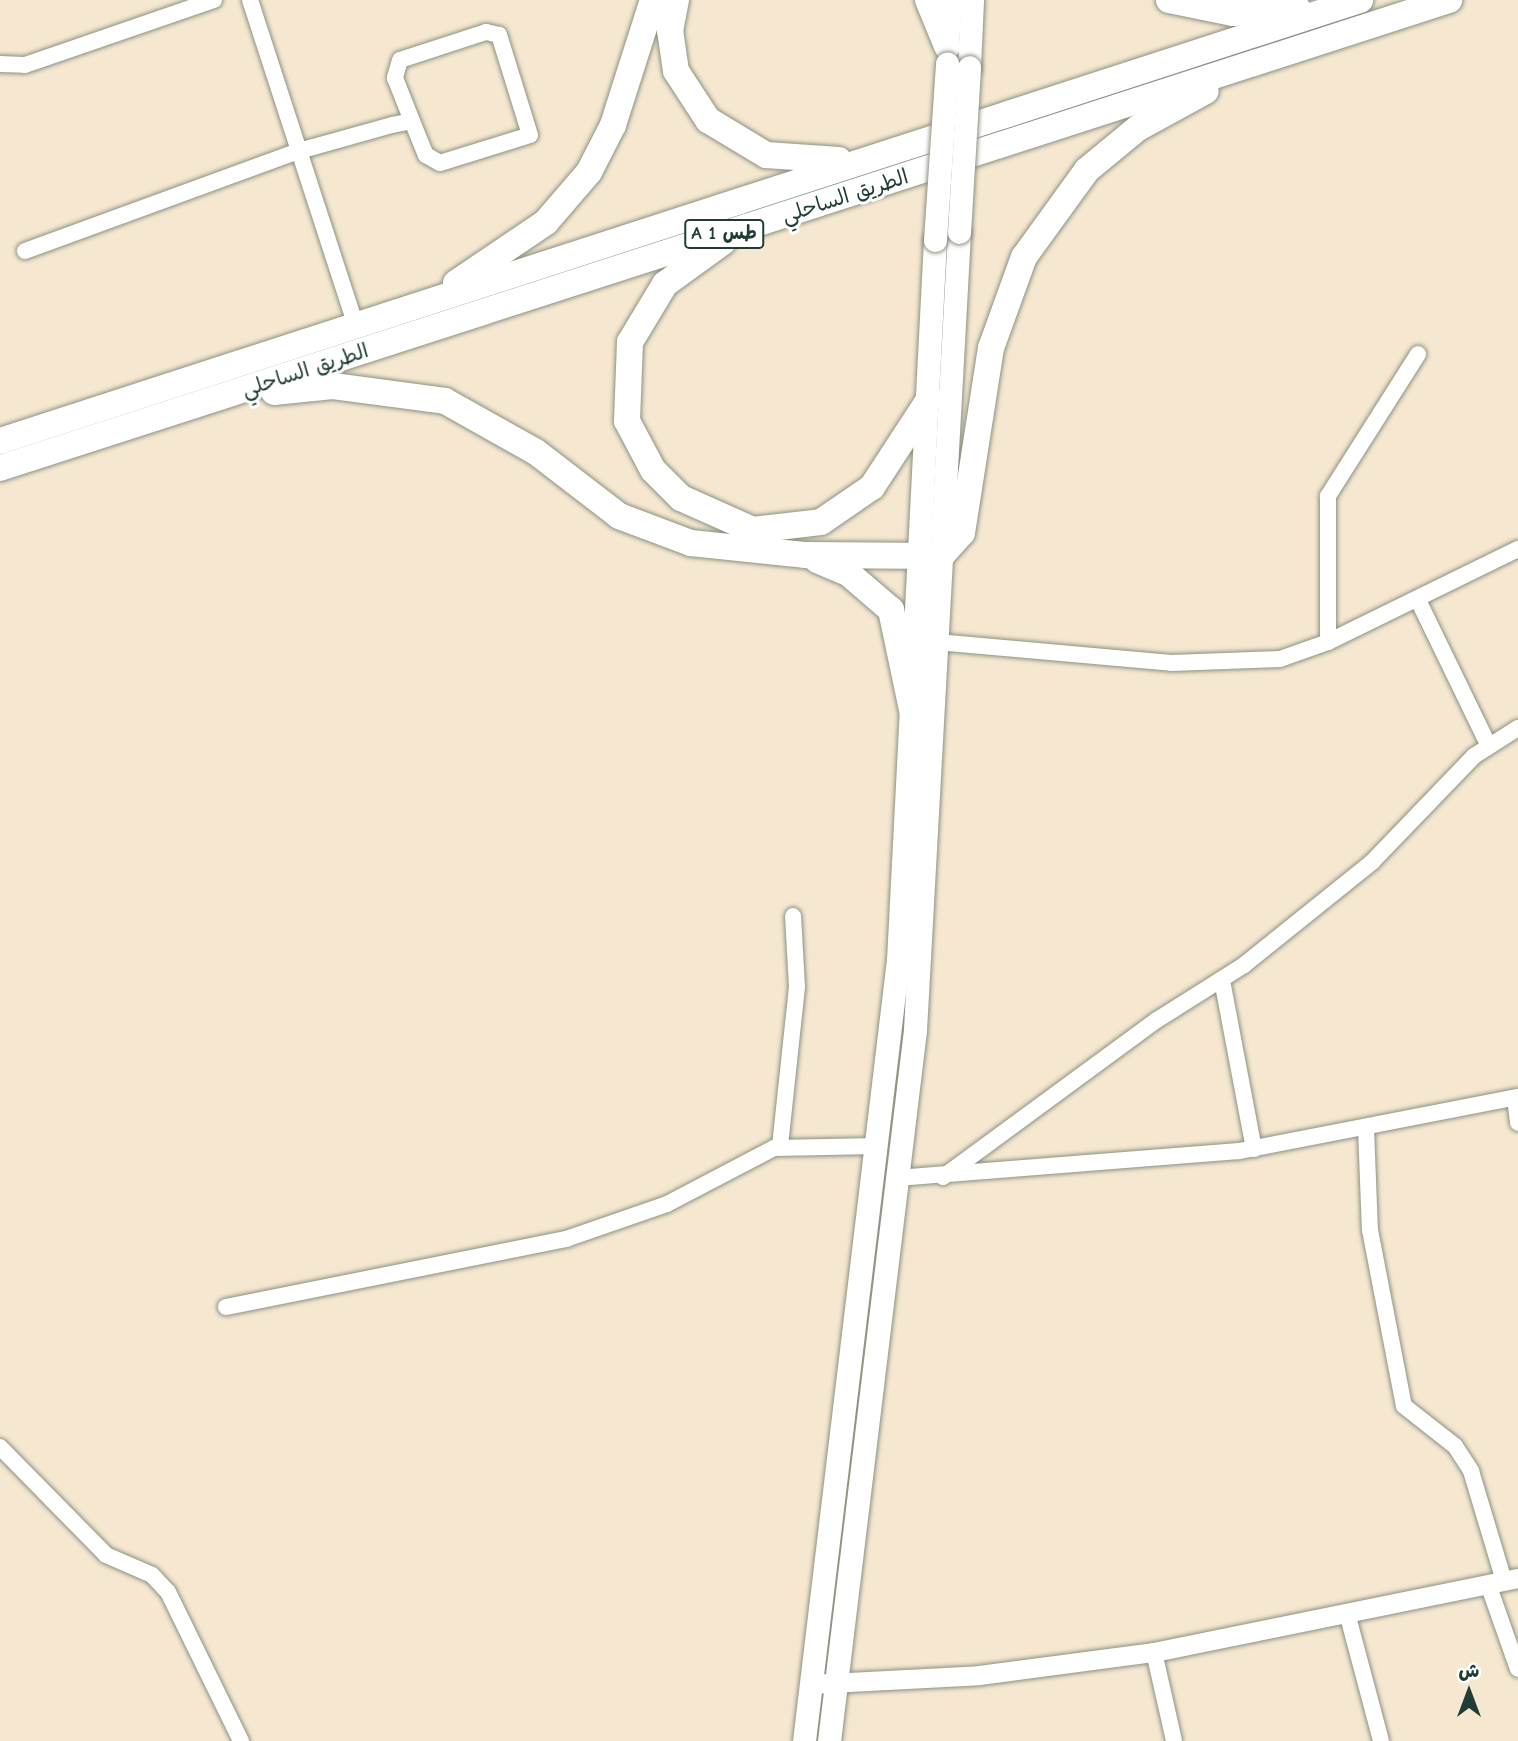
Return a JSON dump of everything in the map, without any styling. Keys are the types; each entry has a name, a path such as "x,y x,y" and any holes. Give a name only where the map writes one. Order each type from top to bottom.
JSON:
{"highway":[{"path":"421,305 519,244 589,172 613,125 653,0"},
{"path":"676,0 670,30 676,71 694,104 733,139 795,162 900,152"},
{"path":"928,0 947,54"},
{"path":"1169,0 1253,13 1345,2"},
{"name":"الطريق الساحلي","path":"0,468 1449,0"},
{"name":"الطريق الساحلي","path":"0,441 355,324 900,152 1345,2"},
{"path":"233,394 333,386 420,393 486,419 585,493 654,533 806,555 930,556 962,533 995,331 1040,232 1087,170 1138,128 1264,61"},
{"path":"736,230 665,285 630,342 627,421 653,470 681,498 753,530 821,522 872,487 930,398"},
{"path":"806,555 848,573 891,610 912,710"}],"main road":[{"path":"829,1741 915,1030 937,642 930,556 930,398 950,0"},
{"path":"804,1741 878,1146 898,960 912,710 930,556 959,232 972,0"}],"street":[{"path":"0,64 25,65 214,0"},
{"path":"250,0 355,324"},
{"path":"486,32 499,35 530,135 440,163 426,155 412,121 395,78 400,60 486,32"},
{"path":"25,251 299,151 412,121"},
{"path":"1328,642 1328,496 1418,354"},
{"path":"937,642 1171,663 1280,659 1328,642 1518,549"},
{"path":"1418,600 1489,746"},
{"path":"943,1177 1157,1020 1222,981 1372,862 1435,792 1489,746 1518,728"},
{"path":"780,1146 797,987 793,916"},
{"path":"1222,981 1254,1149"},
{"path":"897,1178 943,1177 1254,1149 1517,1097 1518,1123"},
{"path":"1366,1128 1370,1230 1404,1406 1455,1446 1471,1471 1503,1581 1518,1669"},
{"path":"226,1307 566,1239 667,1203 780,1146 878,1146"},
{"path":"0,1447 106,1555 152,1575 168,1592 242,1741"},
{"path":"810,1684 835,1686 1154,1652 1503,1581"},
{"path":"1347,1613 1381,1741"},
{"path":"1154,1652 1174,1741"}]}
